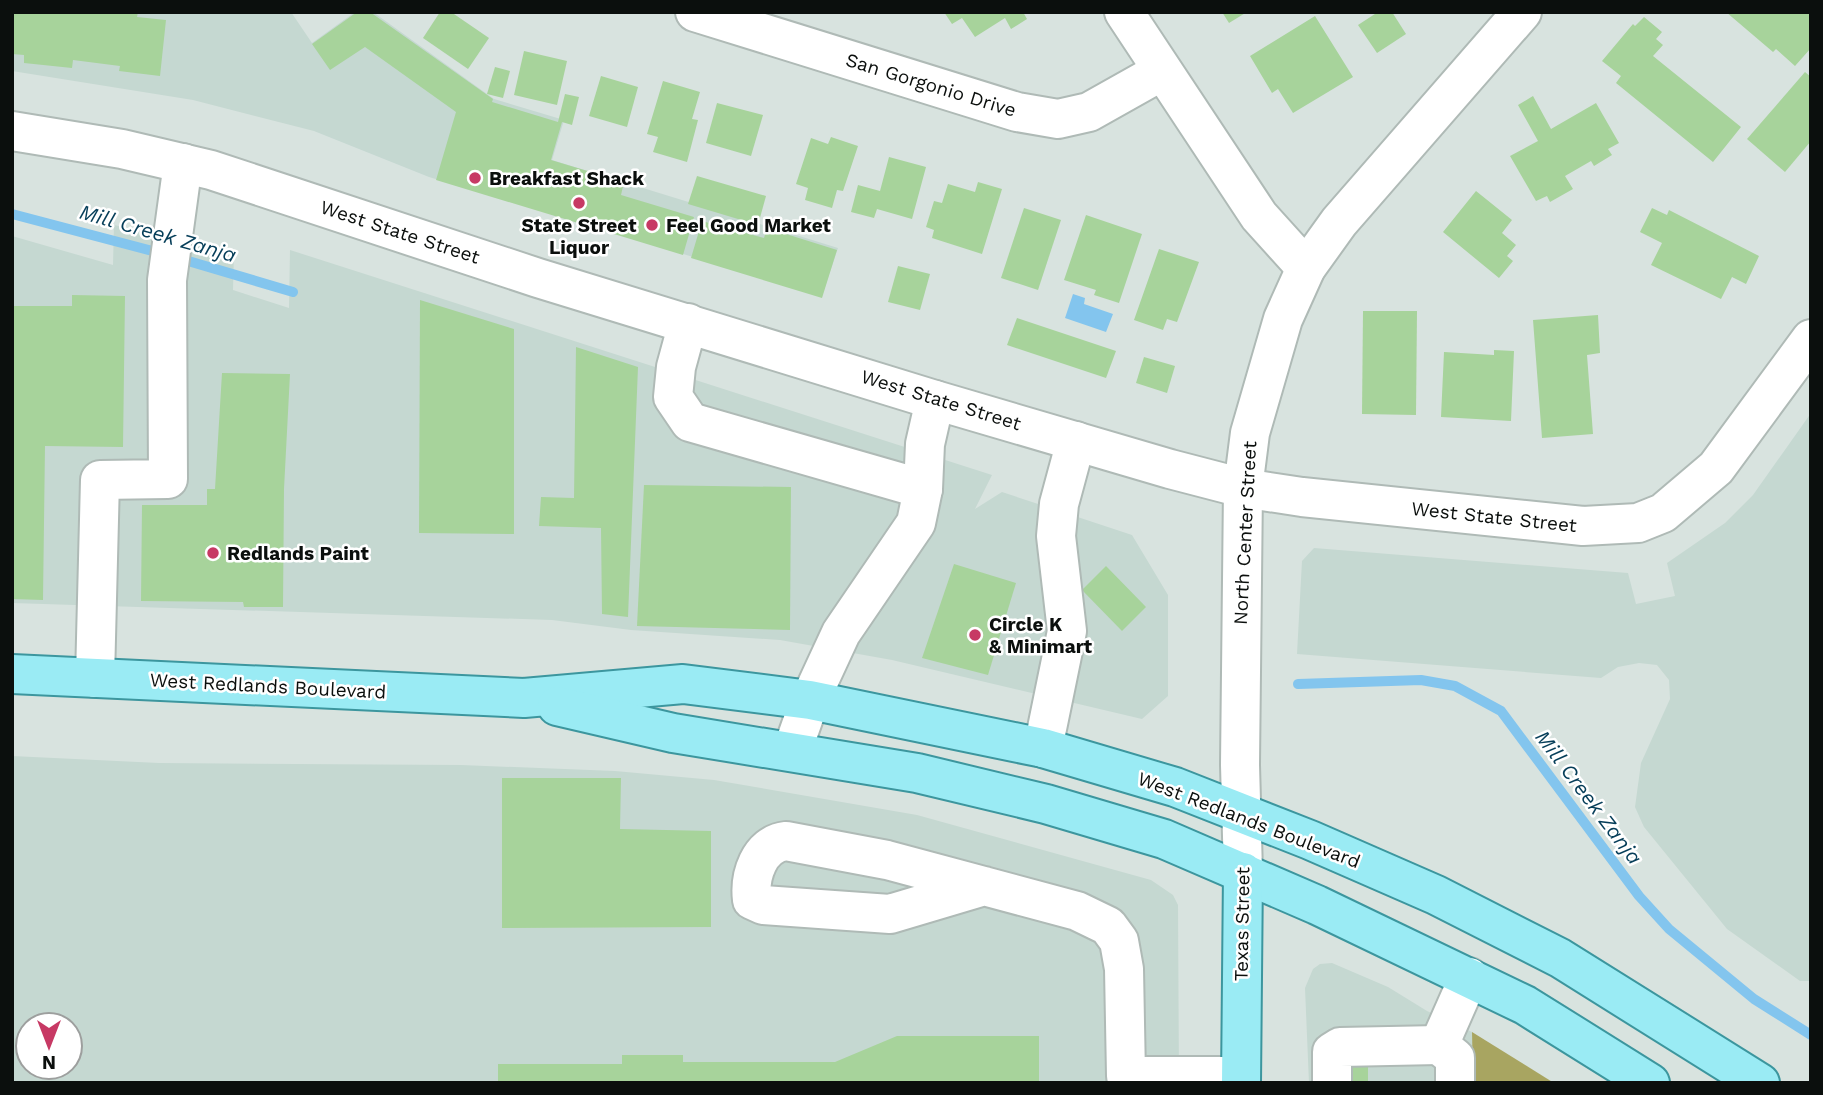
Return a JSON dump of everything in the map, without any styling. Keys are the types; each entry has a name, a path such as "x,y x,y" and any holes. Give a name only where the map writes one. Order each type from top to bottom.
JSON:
{"main road":[{"name":"West Redlands Boulevard","path":"12,674 524,698 683,684 810,699 1043,748 1175,788 1436,895 1560,958 1760,1083"},
{"name":"West Redlands Boulevard","path":"524,698 673,733 917,773 1046,804 1164,839 1243,872 1525,1005 1650,1083"},
{"name":"Texas Street","path":"1241,1079 1243,872"}],"street":[{"name":"San Gorgonio Drive","path":"695,12 1017,112 1058,119 1089,112 1162,71"},
{"path":"1124,12 1259,216 1306,268"},
{"name":"North Center Street","path":"1240,765 1243,488 1250,433 1283,319 1306,268 1339,222 1522,12"},
{"name":"West State Street","path":"12,131 122,149 183,163 935,400 1243,488 1302,497 1583,526 1638,523 1664,513 1716,468 1811,339"},
{"path":"95,678 100,480 168,479 170,252 183,163"},
{"path":"688,323 676,367 673,397 690,422 923,489"},
{"path":"792,751 810,699 841,633 916,523 923,489 925,444 935,400"},
{"path":"1043,748 1067,631 1056,536 1059,504 1076,441"},
{"name":"Texas Street","path":"1240,765 1243,872"},
{"path":"984,886 890,914 763,905 752,900 750,887 762,853 772,843 786,841 887,859 1077,911 1108,926 1119,941 1124,969 1126,1079 1241,1079"},
{"path":"1332,1081 1332,1052 1340,1047 1390,1064 1439,1045 1469,977"},
{"path":"1439,1045 1455,1058 1455,1083"}],"shaded area":[{"path":"12,12 291,12 312,43 355,12 373,12 494,99 564,120 552,160 838,248 822,296 429,177 314,131 193,100 12,71"},
{"path":"114,225 234,251 233,290 289,308 290,250 992,475 975,509 1002,492 1132,535 1168,595 1168,696 1142,719 892,660 780,640 631,630 552,620 12,603 12,236 113,265"},
{"path":"1811,413 1811,981 1800,981 1727,929 1644,827 1635,807 1641,763 1670,699 1669,680 1657,665 1639,663 1618,667 1601,678 1297,654 1302,561 1314,548 1628,573 1636,604 1675,596 1667,563 1725,523 1753,495"},
{"path":"12,756 159,763 461,765 615,771 714,780 917,815 1151,880 1173,895 1178,905 1179,1083 12,1083"},
{"path":"1332,963 1388,987 1427,1011 1472,1032 1473,1083 1309,1083 1305,988 1313,969 1320,964"},
{"path":"1472,1032 1554,1083 1473,1083"}],"water":[{"path":"1073,294 1085,298 1084,304 1113,314 1106,332 1065,318"}],"building":[{"path":"12,12 138,12 137,17 166,20 160,76 119,71 120,66 73,60 72,68 24,63 24,55 12,54"},
{"path":"357,12 370,12 493,99 492,102 558,122 565,94 579,97 572,125 562,122 551,160 624,182 621,195 694,217 683,255 436,180 456,112 365,47 330,70 312,44"},
{"path":"440,12 451,12 489,38 468,69 423,38"},
{"path":"944,12 1023,12 1027,19 1011,29 1005,18 975,37 962,18 952,24"},
{"path":"1222,12 1247,12 1229,23"},
{"path":"1378,12 1392,12 1406,34 1377,53 1358,25"},
{"path":"1726,12 1809,12 1811,48 1795,66 1776,49 1773,52"},
{"path":"1315,16 1353,77 1293,113 1278,89 1272,93 1250,56"},
{"path":"1644,17 1662,32 1656,39 1663,45 1653,56 1741,127 1713,162 1616,83 1621,76 1602,61 1633,24 1635,26"},
{"path":"524,51 567,61 557,105 514,95"},
{"path":"495,67 510,71 503,98 487,94"},
{"path":"1805,72 1811,77 1811,141 1785,172 1747,139"},
{"path":"601,76 638,87 627,127 589,116"},
{"path":"663,81 700,92 692,119 698,120 687,162 653,152 658,137 647,134"},
{"path":"1533,96 1551,129 1596,103 1619,143 1608,149 1612,155 1594,166 1591,161 1565,176 1573,189 1550,202 1547,196 1536,201 1510,156 1538,141 1518,105"},
{"path":"717,103 763,115 751,156 706,143"},
{"path":"831,137 858,146 843,191 837,190 832,208 805,200 808,188 796,184 811,138 828,144"},
{"path":"889,157 926,167 912,219 877,209 874,218 851,212 858,185 880,191"},
{"path":"697,176 766,196 758,225 688,204"},
{"path":"978,182 1002,189 982,254 932,238 934,230 926,227 934,201 942,203 948,184 975,192"},
{"path":"1476,191 1512,220 1502,233 1516,245 1507,256 1513,261 1499,278 1443,232"},
{"path":"1024,208 1061,220 1038,290 1001,278"},
{"path":"1652,208 1667,215 1669,210 1759,256 1746,284 1732,277 1721,299 1651,265 1662,243 1640,232"},
{"path":"1086,215 1142,234 1119,303 1094,295 1096,290 1064,280"},
{"path":"702,221 764,238 767,228 837,250 822,298 691,258"},
{"path":"1159,249 1199,262 1177,322 1167,319 1163,330 1134,320"},
{"path":"898,266 930,274 920,310 888,302"},
{"path":"72,295 125,296 123,447 45,446 43,600 12,599 12,306 72,306"},
{"path":"420,300 514,329 514,534 419,533"},
{"path":"1363,311 1417,311 1416,415 1362,414"},
{"path":"1598,315 1600,353 1587,355 1593,434 1542,438 1533,320"},
{"path":"1017,318 1116,351 1106,378 1007,345"},
{"path":"576,347 638,367 628,617 602,614 601,528 539,526 541,497 574,498"},
{"path":"1494,350 1514,351 1511,421 1441,417 1444,352 1494,355"},
{"path":"1144,357 1175,366 1167,393 1136,383"},
{"name":"Redlands Paint","path":"222,373 290,374 284,489 283,607 244,607 243,602 141,601 142,505 207,505 207,489 215,489"},
{"path":"644,485 791,487 790,630 637,626"},
{"path":"954,564 1016,583 988,675 922,658"},
{"path":"1106,566 1146,607 1122,631 1082,590"},
{"path":"502,778 621,778 620,829 711,831 711,927 502,928"},
{"path":"897,1036 1039,1036 1039,1083 498,1083 498,1064 622,1064 622,1055 683,1055 683,1062 835,1062"},
{"path":"1344,1064 1368,1064 1368,1083 1344,1083"}],"waterway":[{"name":"Mill Creek Zanja","path":"12,214 164,254"},
{"name":"Mill Creek Zanja","path":"178,258 293,292"},
{"name":"Mill Creek Zanja","path":"1298,684 1421,680 1455,686 1501,711 1639,896 1669,929 1754,999 1811,1035"}],"place":[{"name":"Breakfast Shack","path":"475,178"},
{"name":"State Street Liquor","path":"579,203"},
{"name":"Feel Good Market","path":"652,225"},
{"name":"Redlands Paint","path":"213,553"},
{"name":"Circle K & Minimart","path":"975,635"}]}
